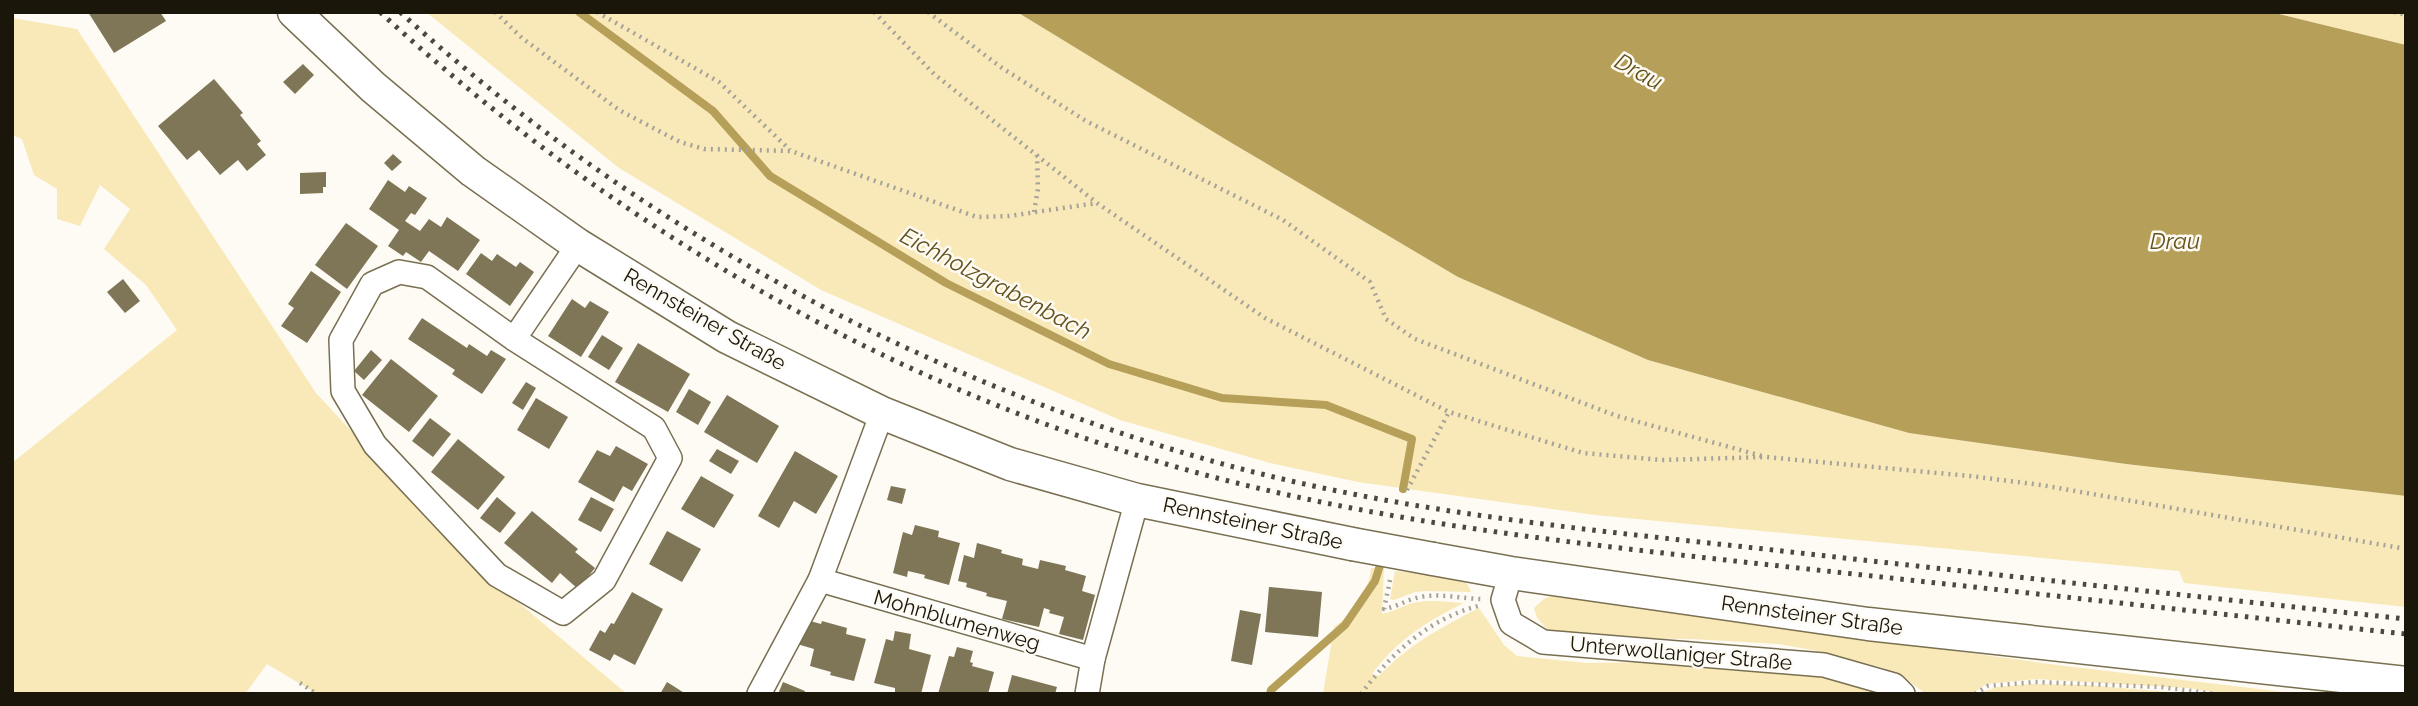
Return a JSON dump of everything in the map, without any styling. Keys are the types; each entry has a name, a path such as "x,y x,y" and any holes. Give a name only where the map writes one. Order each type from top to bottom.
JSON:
{"main road":[{"name":"Rennsteiner Straße","path":"294,12 373,87 472,171 578,245 727,337 882,413 1010,464 1138,500 1433,559 1507,586 1868,624 2343,685 2406,683"}],"street":[{"path":"514,339 578,245"},
{"path":"399,271 427,277 514,339 654,428 670,458 604,580 563,613 497,575 375,445 343,391 341,340 372,284 399,271"},
{"path":"759,694 820,580 882,413"},
{"path":"1087,694 1093,659 1138,500"},
{"name":"Mohnblumenweg","path":"820,580 1093,659"},
{"name":"Unterwollaniger Straße","path":"1507,586 1511,623 1544,642 1824,665 1894,685 1903,694"}],"path":[{"path":"495,12 522,38 619,110 680,142 704,149 791,151 976,217 1009,216 1097,203"},
{"path":"597,12 719,82 791,151"},
{"path":"874,12 934,74 1097,203 1265,318 1449,412 1583,453 1662,460 1766,457 1970,476 2041,485 2406,549"},
{"path":"928,12 1002,68 1086,121 1283,220 1370,282 1386,319 1415,339 1617,416 1766,457"},
{"path":"2394,12 2406,15"},
{"path":"1034,212 1038,189 1037,155"},
{"path":"1408,490 1449,412"},
{"path":"1390,580 1384,609 1400,606 1417,597 1475,599"},
{"path":"1362,694 1405,643 1507,586"},
{"path":"1975,694 1988,686 2035,682 2161,687 2215,694"},
{"path":"300,683 317,694"}],"shaded area":[{"path":"426,12 1017,12 1458,277 1648,360 1909,433 2126,464 2406,496 2406,607 2184,583 2179,571 1595,515 1358,482 1270,463 1120,420 821,290 619,168"},
{"path":"2271,12 2406,12 2406,45"},
{"path":"12,18 77,29 316,393 481,571 627,694 317,694 267,664 245,694 12,694 12,463 177,330 146,285 104,249 130,209 100,185 80,226 57,219 57,189 34,175 22,139 12,135"},
{"path":"1371,568 1384,568 1382,614 1419,602 1464,603 1437,617 1403,641 1372,674 1379,676 1414,646 1479,608 1504,645 1517,656 1587,663 1659,662 1795,669 1867,686 1882,694 1323,694 1334,627 1359,601"},
{"path":"1395,571 1459,578 1468,585 1471,592 1426,591 1390,599"},
{"path":"1551,596 2065,666 2300,694 2227,694 2188,688 2036,679 1986,684 1972,694 1926,694 1906,679 1884,668 1779,644 1570,637 1547,629 1537,618 1534,608"},
{"path":"2030,684 2085,685 2193,694 1978,694 1997,687"}],"water":[{"name":"Drau","path":"1017,12 2271,12 2406,45 2406,496 2126,464 1909,433 1648,360 1458,277"}],"building":[{"path":"88,12 160,12 166,21 114,53"},
{"path":"303,64 314,75 295,94 283,82"},
{"path":"214,79 243,113 240,115 261,141 257,144 266,155 247,171 238,160 220,175 199,150 187,160 158,126"},
{"path":"393,154 402,162 392,171 384,163"},
{"path":"326,172 326,187 323,187 323,193 300,194 300,173"},
{"path":"388,180 405,192 409,186 427,198 415,215 411,213 405,221 420,231 429,219 441,227 447,217 480,240 458,271 429,251 421,262 406,252 403,256 388,246 399,230 369,209"},
{"path":"346,223 378,246 347,289 315,265"},
{"path":"481,253 492,261 497,254 516,267 520,262 534,272 510,306 466,274"},
{"path":"311,271 341,292 307,343 281,326 294,308 288,304"},
{"path":"123,279 140,301 125,313 107,292"},
{"path":"572,299 585,308 590,301 609,312 581,357 548,336"},
{"path":"422,318 467,348 469,344 487,356 491,350 506,359 482,394 452,374 455,370 408,339"},
{"path":"602,335 623,348 609,370 588,357"},
{"path":"638,343 690,374 668,412 615,382"},
{"path":"371,350 382,360 364,380 354,371"},
{"path":"391,359 438,396 409,432 362,395"},
{"path":"526,382 536,388 523,410 512,403"},
{"path":"689,389 711,402 698,425 676,412"},
{"path":"727,395 779,426 757,463 704,432"},
{"path":"536,398 568,417 549,449 517,430"},
{"path":"430,418 451,434 433,457 412,441"},
{"path":"458,439 505,477 478,510 431,472"},
{"path":"616,446 648,464 632,491 623,486 614,502 578,482 597,450 610,456"},
{"path":"717,449 739,461 731,474 709,461"},
{"path":"795,451 838,476 816,514 794,501 779,528 758,516"},
{"path":"701,476 734,495 714,528 681,509"},
{"path":"891,486 906,489 902,504 887,500"},
{"path":"497,497 516,513 500,533 480,518"},
{"path":"591,497 614,509 601,532 578,520"},
{"path":"532,511 578,549 575,552 595,568 578,589 560,573 552,583 504,543"},
{"path":"915,525 939,531 938,537 960,543 949,585 908,571 907,577 893,573 903,532 912,535"},
{"path":"667,531 701,549 682,582 649,564"},
{"path":"977,543 1023,559 1022,565 1038,569 1040,560 1066,566 1065,570 1086,576 1082,591 1095,595 1083,640 1059,634 1064,617 1049,613 1050,610 1044,608 1039,627 1002,619 1007,601 986,596 987,593 966,587 967,583 958,581 964,555 974,558"},
{"path":"1269,587 1322,592 1318,637 1265,632"},
{"path":"632,592 663,609 635,665 614,654 610,661 589,650 600,630 605,633 611,623 614,624"},
{"path":"1240,610 1261,614 1252,665 1231,661"},
{"path":"803,619 847,628 846,634 866,639 854,681 810,666 814,649 797,644"},
{"path":"895,631 911,634 909,649 931,655 921,694 903,694 895,692 895,688 874,683 886,639 893,641"},
{"path":"957,647 973,651 970,662 973,663 972,666 994,672 988,694 938,694 949,656 954,657"},
{"path":"1012,675 1057,687 1055,694 1007,694"},
{"path":"667,682 686,694 660,694"},
{"path":"783,682 805,691 804,694 778,694"}],"waterway":[{"name":"Eichholzgrabenbach","path":"579,12 713,111 770,176 946,283 1109,364 1222,398 1326,405 1412,439 1403,489"},
{"name":"Eichholzgrabenbach","path":"1270,694 1271,690 1345,625 1375,581 1383,556"}],"railway":[{"path":"380,12 469,90 562,162 660,230 761,291 866,347 974,396 1085,438 1198,473 1344,507 1565,541 2406,634"},
{"path":"400,12 487,87 578,156 673,220 771,278 872,331 976,378 1082,420 1191,455 1332,490 1548,525 2406,619"}]}
